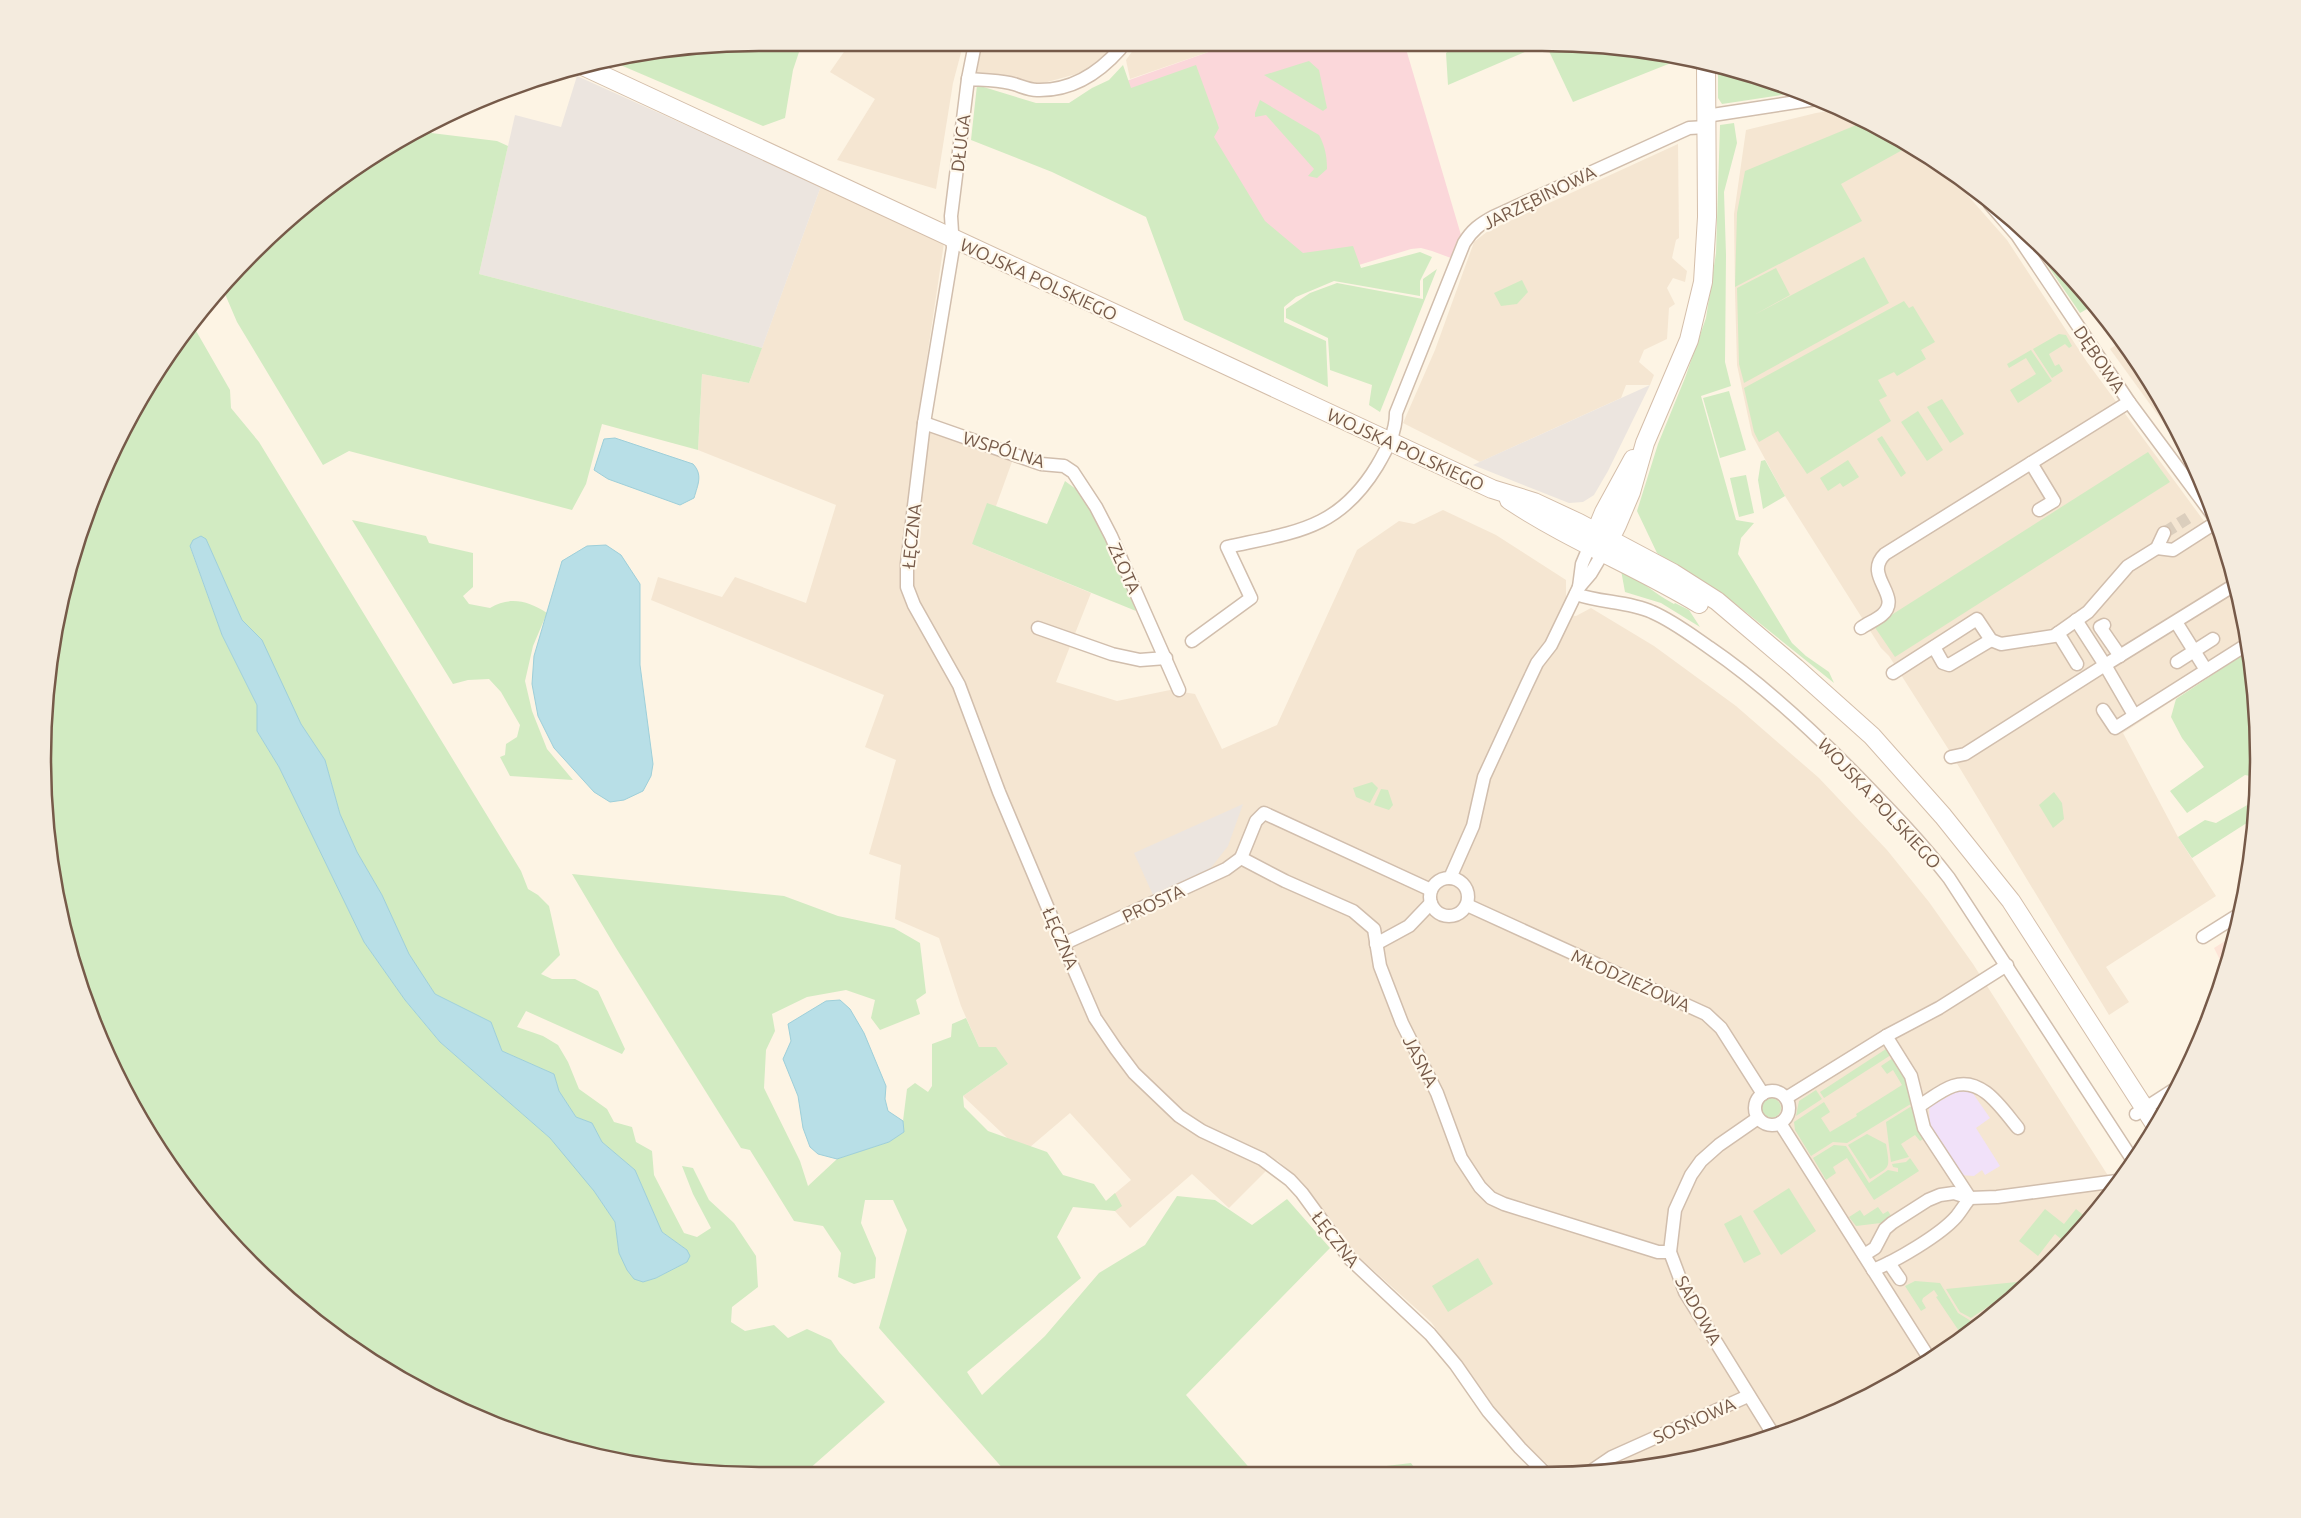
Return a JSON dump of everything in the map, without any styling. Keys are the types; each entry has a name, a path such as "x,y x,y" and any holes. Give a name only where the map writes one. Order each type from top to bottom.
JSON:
{"main road":[{"name":"WOJSKA POLSKIEGO","path":"594,71 1492,489 1534,502 1600,542 1673,573 1717,601 1872,736 1912,779 1967,846 2011,901 2141,1111 2147,1126"},
{"path":"1600,542 1631,492 1645,442 1689,340 1704,282 1707,217 1706,71"},
{"name":"WOJSKA POLSKIEGO","path":"2141,1111 2150,1120"}],"street":[{"name":"DŁUGA","path":"951,238 951,216 968,79 974,51"},
{"path":"968,79 1008,83 1036,90 1068,86 1088,78 1118,51"},
{"name":"JARZĘBINOWA","path":"1192,641 1251,598 1228,547 1300,531 1336,513 1363,488 1396,427 1396,413 1464,243 1470,233 1479,225 1646,146 1706,121 1803,102"},
{"name":"ŁĘCZNA","path":"951,238 951,257 924,423 906,564 907,586 914,606 959,685 999,792 1095,1018 1134,1073 1179,1116 1202,1131 1262,1159 1290,1180 1302,1193 1350,1259 1430,1334 1456,1365 1488,1411 1539,1467"},
{"name":"DĘBOWA","path":"2030,248 2129,402 2188,471"},
{"path":"1861,628 1882,614 1888,606 1888,595 1877,572 1879,560 1885,554 2129,402"},
{"name":"WSPÓLNA","path":"924,423 1041,464 1064,466 1073,472 1080,481"},
{"path":"2031,463 2054,500 2038,510"},
{"name":"ZŁOTA","path":"1080,481 1111,536 1166,658 1178,690"},
{"path":"2157,548 2173,550 2210,526"},
{"path":"1893,673 1977,619 1991,640 2001,644 2054,636 2088,612 2128,566 2157,548 2164,533"},
{"path":"1450,878 1473,826 1484,777 1537,663 1551,645 1577,591 1591,573 1600,542"},
{"path":"1951,757 1965,754 2229,589"},
{"name":"WOJSKA POLSKIEGO","path":"1577,591 1587,598 1632,605 1654,613 1716,652 1769,693 1836,755 1922,844 1949,878 2128,1154"},
{"path":"2076,620 2106,665 2134,714"},
{"path":"2176,622 2206,670"},
{"path":"2104,625 2100,627 2120,656"},
{"path":"1038,628 1112,654 1140,660 1166,658"},
{"path":"2058,633 2077,664"},
{"path":"2177,662 2213,639"},
{"path":"1934,647 1943,663 1949,665 1991,640"},
{"path":"2103,710 2115,728 2134,714 2241,649"},
{"path":"1241,858 1256,821 1264,813 1431,896 1435,911 1443,916 1452,916 1461,912 1467,905 1468,892 1464,885 1458,880 1450,878 1442,879 1436,883 1431,896 1409,926 1376,944"},
{"name":"PROSTA","path":"1063,944 1226,869 1241,858"},
{"name":"JASNA","path":"1241,858 1284,881 1353,911 1374,929 1380,966 1402,1023 1437,1093 1461,1158 1480,1187 1491,1198 1504,1204 1658,1252 1670,1252"},
{"name":"MŁODZIEŻOWA","path":"1467,905 1706,1014 1721,1028 1763,1094"},
{"path":"2204,937 2231,920"},
{"path":"1786,1098 1886,1036 1939,1008 2007,965"},
{"path":"1886,1036 1911,1076 1924,1128 1970,1198"},
{"path":"1918,1106 1952,1086 1964,1084 1977,1087 1986,1092 2018,1128"},
{"path":"1773,1091 1786,1098 1789,1109 1788,1115 1780,1124 1766,1124 1758,1118 1755,1108 1763,1094 1773,1091"},
{"path":"2141,1111 2164,1096"},
{"name":"SADOWA","path":"1758,1118 1719,1145 1690,1175 1675,1210 1670,1252 1685,1292 1770,1429"},
{"path":"1780,1124 1926,1353"},
{"path":"1864,1255 1880,1242 1885,1229 1928,1200 1954,1193 1970,1198 2109,1182"},
{"path":"1873,1270 1889,1263 1944,1228 1957,1217 1970,1198"},
{"path":"1889,1263 1900,1279"},
{"name":"SOSNOWA","path":"1602,1464 1612,1457 1748,1396"}],"shaded area":[{"path":"845,51 961,51 953,83 936,189 837,160 875,99 830,72"},
{"path":"979,51 1111,51 1091,70 1040,84 973,81"},
{"path":"1133,51 1211,51 1130,79 1126,60"},
{"path":"1211,51 1407,51 1461,235 1459,261 1421,248 1411,249 1189,317 1118,84"},
{"path":"577,76 821,186 762,348 479,274 515,115 561,127"},
{"path":"1827,111 1855,124 1896,146 1965,192 2007,240 2087,362 2212,532 2226,576 2242,655 2123,733 2178,837 2216,896 2106,967 2129,1002 2109,1015 1947,747 1889,656 1881,648 1785,496 1752,435 1737,365 1735,292 1734,214 1746,130"},
{"path":"1678,144 1679,238 1676,240 1672,258 1687,271 1685,282 1673,278 1667,288 1675,304 1669,308 1667,339 1644,350 1639,362 1654,375 1650,385 1626,385 1621,398 1480,462 1403,423 1435,350 1474,242 1488,231"},
{"path":"821,186 944,243 917,425 1013,459 996,506 972,544 1091,593 1056,682 1117,701 1170,690 1195,694 1222,749 1277,725 1357,550 1399,521 1414,524 1443,510 1496,535 1566,580 1566,615 1576,616 1591,608 1654,646 1736,706 1819,778 1887,850 1929,902 1973,964 2110,1179 2074,1226 2009,1291 1973,1320 1896,1372 1855,1394 1813,1413 1725,1443 1634,1461 1588,1465 1550,1467 1525,1444 1494,1408 1431,1322 1352,1251 1302,1182 1277,1160 1229,1208 1192,1174 1130,1228 1106,1201 1131,1180 1070,1113 1023,1153 963,1096 1008,1064 979,1047 961,1006 939,938 895,919 901,865 869,854 896,760 865,747 884,695 651,600 658,577 722,597 735,577 806,603 836,505 698,450 702,374 749,383"},
{"path":"2115,345 2155,405 2167,428 2110,349"},
{"path":"1650,385 1608,471 1594,495 1583,502 1569,503 1473,465"},
{"path":"1243,804 1228,846 1210,869 1153,895 1134,853"},
{"path":"2226,940 2220,960 2214,948"},
{"path":"1958,1091 1972,1092 1990,1118 1976,1128 2000,1166 1985,1175 1982,1170 1974,1176 1960,1175 1930,1128 1929,1107"}],"green space":[{"path":"799,51 793,70 785,118 763,126 621,65 667,57 713,53"},
{"path":"1448,51 1527,51 1448,85 1446,53"},
{"path":"1549,51 1634,57 1670,63 1573,102"},
{"path":"1309,61 1319,70 1327,108 1323,111 1264,75"},
{"path":"1123,65 1131,88 1196,65 1219,128 1214,137 1265,221 1303,253 1353,246 1361,268 1420,252 1432,257 1420,281 1420,296 1334,281 1296,297 1284,307 1284,322 1326,341 1328,387 1184,320 1146,217 1052,172 971,140 977,85 1036,103 1069,103 1092,88 1109,80"},
{"path":"1718,73 1784,95 1722,104 1718,98"},
{"path":"1260,100 1319,135 1325,151 1327,169 1317,178 1308,176 1314,169 1266,115 1255,117"},
{"path":"1734,123 1737,143 1724,192 1726,255 1725,362 1731,386 1701,396 1736,520 1754,523 1741,538 1738,554 1792,643 1806,656 1829,672 1834,683 1732,601 1657,553 1637,511 1658,444 1685,378 1706,318 1716,253 1720,125"},
{"path":"1857,125 1902,150 1841,184 1862,221 1735,287 1737,213 1745,171"},
{"path":"430,133 497,141 508,146 479,274 762,348 749,383 702,374 698,450 602,424 586,484 572,510 349,451 323,465 237,322 225,294 259,259 292,227 328,198 366,171"},
{"path":"1864,257 1889,303 1744,383 1739,364 1737,288 1776,268 1790,295 1754,315"},
{"path":"2046,263 2087,309 2080,313"},
{"path":"1437,269 1380,412 1369,405 1372,385 1330,370 1328,338 1286,318 1286,309 1310,293 1337,283 1423,299 1423,279"},
{"path":"1522,280 1528,292 1517,304 1501,306 1494,293"},
{"path":"1904,301 1909,308 1913,306 1935,342 1921,350 1926,359 1897,376 1894,372 1878,380 1887,396 1879,400 1891,421 1807,474 1778,431 1759,442 1754,432 1744,388"},
{"path":"196,331 230,390 231,408 259,442 521,871 528,889 538,895 549,906 560,955 541,974 552,979 575,979 598,991 625,1049 622,1054 526,1011 517,1027 543,1036 558,1045 568,1062 579,1089 607,1109 614,1122 632,1127 636,1142 652,1151 654,1175 684,1233 697,1237 711,1228 693,1194 682,1166 693,1168 709,1200 734,1223 756,1256 758,1287 732,1307 731,1322 745,1331 774,1325 788,1338 807,1329 831,1340 839,1352 885,1402 811,1467 759,1467 667,1461 576,1443 532,1429 488,1413 446,1394 405,1372 328,1320 292,1291 227,1226 171,1152 146,1113 124,1072 105,1030 75,942 57,851 51,759 57,667 75,576 89,532 105,488 124,446 146,405","holes":["206,539 242,620 281,684 301,724 325,760 340,814 357,852 382,895 409,954 435,994 491,1022 502,1051 554,1074 559,1091 576,1117 592,1123 602,1142 635,1170 662,1232 687,1250 687,1262 656,1278 643,1282 619,1253 615,1222 594,1191 570,1161 550,1138 440,1042 405,1000 364,942 279,767 257,731 257,705 222,635 190,547"]},
{"path":"2059,334 2066,335 2072,346 2069,348 2065,344 2049,354 2055,366 2059,364 2063,371 2052,378 2033,349"},
{"path":"2031,350 2052,381 2018,403 2010,390 2036,374 2026,358 2009,368 2007,364"},
{"path":"1729,391 1746,450 1720,458 1703,398"},
{"path":"1942,399 1964,434 1950,443 1927,407"},
{"path":"1918,411 1943,450 1927,461 1901,422"},
{"path":"1882,436 1906,473 1901,477 1877,439"},
{"path":"2148,452 2170,482 1895,657 1874,626"},
{"path":"1765,460 1785,496 1763,509 1758,480 1761,461"},
{"path":"1848,460 1859,477 1843,487 1840,483 1828,491 1820,478"},
{"path":"1746,475 1754,513 1739,517 1730,478"},
{"path":"1065,481 1080,492 1105,534 1136,611 972,544 987,503 1047,524"},
{"path":"352,520 426,536 429,543 473,553 473,587 463,596 469,604 490,608 497,604 512,601 533,605 547,613 533,646 525,681 532,711 547,749 573,780 510,776 500,757 505,755 506,744 517,737 520,725 501,692 489,679 468,680 453,684"},
{"path":"1621,570 1667,600 1689,610 1700,627 1661,603 1625,592"},
{"path":"2242,655 2248,713 2249,776 2245,775 2187,813 2170,791 2204,767 2182,738 2171,717 2176,699"},
{"path":"1372,782 1378,788 1370,803 1356,797 1353,788"},
{"path":"1381,789 1388,790 1393,805 1389,810 1374,805"},
{"path":"2054,792 2062,803 2064,819 2053,828 2039,805"},
{"path":"2248,805 2246,823 2192,858 2178,837 2205,820 2216,823"},
{"path":"572,874 784,896 838,916 894,928 920,943 926,993 916,1000 920,1014 880,1030 871,1018 875,1000 846,990 807,997 772,1014 775,1031 766,1050 764,1088 800,1161 808,1186 837,1159 889,1142 904,1132 903,1121 907,1089 915,1083 928,1092 932,1086 932,1044 951,1037 952,1024 966,1018 979,1047 996,1047 1008,1064 963,1096 964,1107 988,1131 1047,1152 1063,1175 1094,1184 1106,1201 1115,1193 1122,1206 1115,1211 1073,1207 1057,1237 1081,1278 967,1372 982,1395 1045,1336 1099,1273 1145,1245 1177,1196 1215,1200 1252,1225 1287,1199 1330,1248 1186,1395 1249,1467 1001,1467 879,1328 907,1230 893,1200 865,1200 861,1223 876,1258 875,1278 854,1284 838,1277 841,1253 823,1226 794,1221 750,1150 741,1148"},
{"path":"1883,1043 1894,1053 1824,1098 1820,1092 1886,1049"},
{"path":"1896,1056 1909,1078 1914,1102 1847,1143 1833,1142 1811,1156 1795,1130 1794,1122 1824,1102 1830,1112 1821,1118 1830,1132 1857,1116 1856,1114 1902,1085 1893,1070 1887,1074 1881,1066"},
{"path":"1816,1090 1822,1099 1796,1116 1799,1101"},
{"path":"1771,1098 1778,1101 1781,1108 1778,1115 1771,1118 1764,1115 1761,1108 1764,1101"},
{"path":"1915,1104 1926,1137 1920,1141 1915,1135 1901,1144 1909,1157 1891,1162 1886,1122"},
{"path":"1867,1134 1886,1144 1888,1158 1885,1169 1870,1179 1848,1145"},
{"path":"1834,1145 1846,1146 1869,1183 1888,1170 1898,1172 1898,1168 1893,1167 1892,1164 1906,1162 1910,1158 1919,1171 1874,1200 1847,1158 1833,1167 1836,1173 1826,1180 1813,1158"},
{"path":"1789,1188 1816,1231 1781,1255 1753,1211"},
{"path":"1878,1207 1883,1214 1888,1211 1893,1219 1889,1222 1856,1226 1849,1217 1860,1210 1864,1216"},
{"path":"2045,1209 2064,1224 2076,1209 2083,1215 2061,1239 2055,1234 2038,1256 2019,1241"},
{"path":"1741,1215 1761,1254 1744,1263 1724,1224"},
{"path":"1478,1258 1493,1284 1448,1312 1432,1286"},
{"path":"1915,1281 1940,1283 1958,1313 1971,1321 1974,1319 1958,1330 1936,1297 1938,1296 1934,1290 1923,1298 1922,1301 1926,1308 1921,1311 1905,1286"},
{"path":"2018,1282 1996,1302 1971,1318 1960,1312 1946,1289"},
{"path":"1411,1463 1414,1467 1378,1467"}],"water":[{"path":"615,438 693,464 699,476 694,498 680,505 608,479 594,470 604,439"},
{"path":"201,536 206,539 242,620 262,640 301,724 325,760 340,814 357,852 382,895 409,954 435,994 491,1022 502,1051 554,1074 559,1091 576,1117 592,1123 602,1142 635,1170 662,1232 687,1250 690,1256 687,1262 656,1278 643,1282 634,1279 627,1270 619,1253 615,1222 594,1191 550,1138 440,1042 405,1000 364,942 279,767 257,731 257,705 222,635 190,546 193,540"},
{"path":"606,545 621,555 640,584 640,665 653,764 651,776 643,791 624,800 610,802 594,792 554,748 538,716 532,684 534,656 562,561 587,546"},
{"path":"840,1000 850,1009 864,1033 886,1086 885,1099 888,1111 903,1121 904,1132 889,1142 837,1159 818,1154 810,1147 803,1128 798,1096 783,1059 791,1041 788,1024 826,1001"}],"tunnel":[{"path":"2164,533 2188,518"}]}
